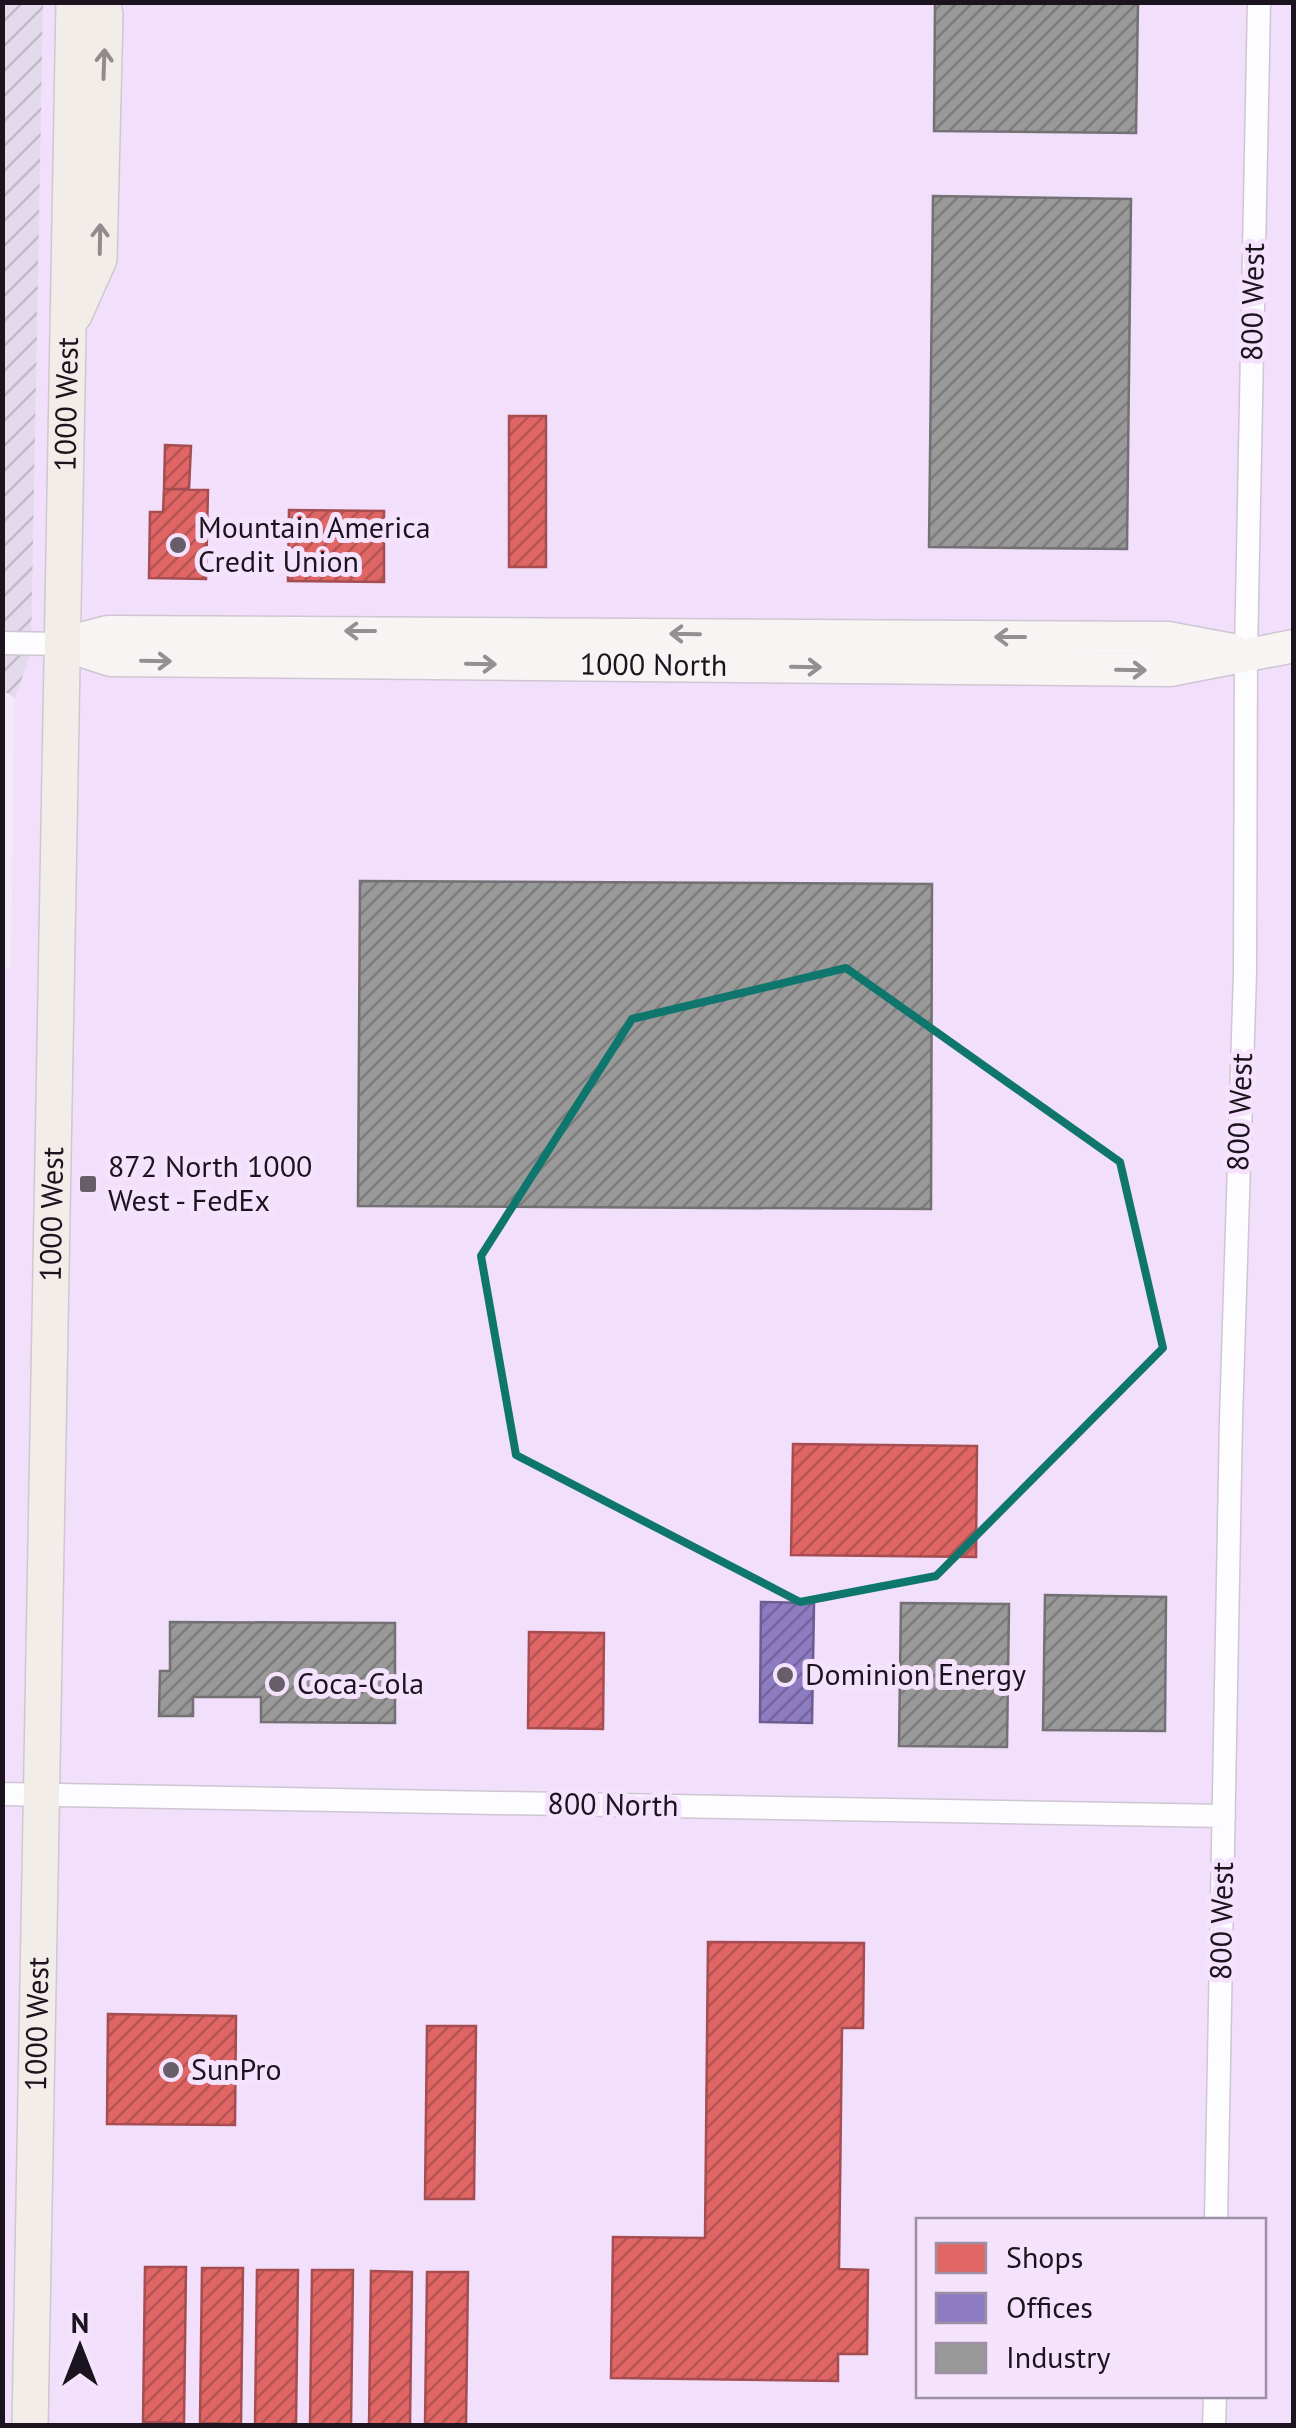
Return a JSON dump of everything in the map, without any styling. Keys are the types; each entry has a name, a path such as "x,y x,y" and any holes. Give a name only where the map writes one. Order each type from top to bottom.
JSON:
{"main road":[{"name":"1000 West","path":"30,2426 74,2"},
{"path":"67,330 99,259 105,14 102,2"}],"street":[{"name":"800 West","path":"1216,2218 1235,1242 1245,973 1246,653 1258,2"},
{"name":"1000 North","path":"2,643 61,644 108,632 447,631 1168,638 1246,653 1294,646"},
{"name":"800 North","path":"2,1794 1224,1816"},
{"path":"1214,2426 1215,2398"}],"highlighted area":[{"path":"846,968 1120,1162 1163,1348 936,1576 800,1602 516,1455 481,1256 632,1019"}],"shaded area":[{"path":"2,3 43,3 31,653 15,698 2,690"},
{"path":"43,3 1293,3 1293,2425 3,2426 2,969 11,968 15,698 31,653"}],"building: Shops":[{"path":"509,416 546,416 546,567 509,567"},
{"path":"165,445 191,446 189,489 164,489"},
{"name":"Mountain America Credit Union","path":"164,489 208,490 206,579 149,578 150,512 163,512"},
{"path":"289,510 384,511 384,582 288,581"},
{"path":"793,1444 977,1446 976,1557 791,1555"},
{"path":"529,1632 604,1633 603,1729 528,1728"},
{"path":"708,1942 864,1943 863,2028 842,2028 839,2269 868,2270 867,2354 838,2354 838,2381 611,2378 613,2237 705,2238"},
{"name":"SunPro","path":"108,2014 236,2016 235,2125 107,2124"},
{"path":"427,2026 476,2026 474,2199 425,2199"},
{"path":"145,2267 186,2267 184,2423 143,2422"},
{"path":"202,2268 243,2268 241,2424 200,2423"},
{"path":"257,2270 298,2270 296,2426 255,2425"},
{"path":"312,2270 353,2270 351,2426 310,2425"},
{"path":"371,2271 412,2272 410,2426 369,2426"},
{"path":"427,2272 468,2272 466,2426 425,2426"}],"building: Offices":[{"path":"761,1602 814,1603 812,1723 760,1722"}],"building: Industry":[{"path":"935,2 1138,2 1136,133 934,131"},
{"path":"933,196 1131,199 1127,549 929,547"},
{"path":"360,881 932,884 931,1209 358,1206"},
{"path":"1045,1595 1166,1597 1165,1731 1043,1730"},
{"path":"901,1603 1009,1604 1007,1747 899,1746"},
{"name":"Coca-Cola","path":"170,1622 395,1623 395,1723 261,1722 261,1697 193,1697 193,1716 159,1716 160,1671 170,1671"}],"place":[{"name":"Mountain America Credit Union","path":"178,545"},
{"name":"872 North 1000 West - FedEx","path":"88,1184"},
{"name":"Dominion Energy","path":"785,1675"},
{"name":"Coca-Cola","path":"277,1684"},
{"name":"SunPro","path":"171,2070"}]}
